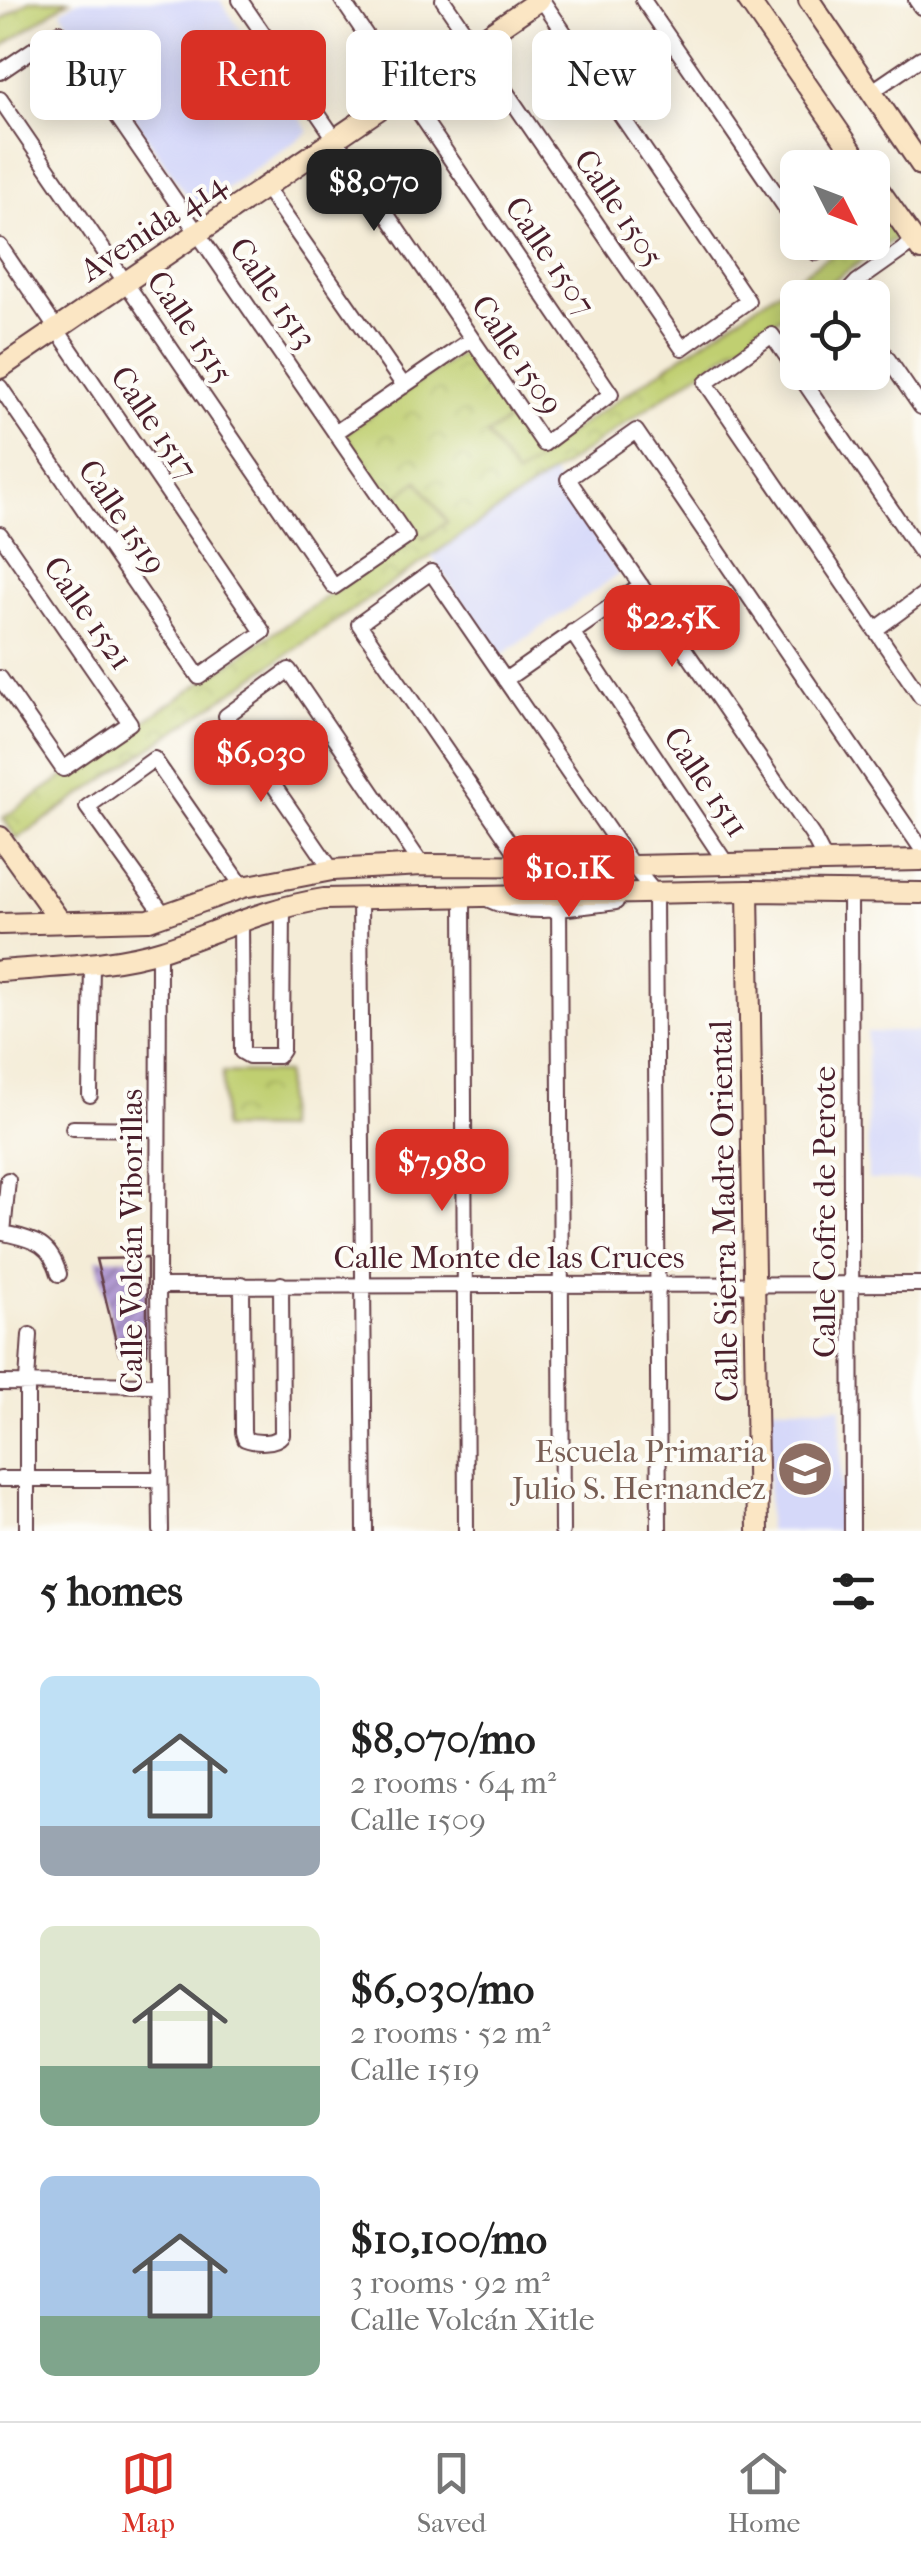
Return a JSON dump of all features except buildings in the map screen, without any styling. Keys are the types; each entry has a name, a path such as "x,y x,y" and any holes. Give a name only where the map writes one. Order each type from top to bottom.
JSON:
{"street":[{"name":"Calle 1509","path":"240,0 544,444"},
{"name":"Calle 1507","path":"342,0 362,30"},
{"name":"Calle 1505","path":"443,0 464,30"},
{"name":"Avenida 414","path":"495,30 540,0"},
{"name":"Calle 1505","path":"512,100 682,348 748,300 540,0"},
{"path":"643,0 780,200"},
{"path":"748,0 852,150"},
{"path":"809,0 921,165"},
{"path":"916,0 921,7"},
{"name":"Calle 1513","path":"0,72 59,32 407,537"},
{"path":"872,92 921,58"},
{"name":"Calle 1515","path":"0,99 334,586 407,537"},
{"name":"Avenida 414","path":"0,368 363,120"},
{"name":"Calle 1507","path":"423,120 611,394 544,444"},
{"path":"264,187 404,386"},
{"path":"860,280 918,245 890,219"},
{"name":"Calle 1517","path":"0,246 263,632 199,677"},
{"path":"921,553 772,335 706,383 921,697"},
{"path":"335,433 472,339"},
{"path":"890,362 921,406"},
{"name":"Calle 1519","path":"0,388 199,677"},
{"path":"826,862 568,479 636,431 921,848"},
{"name":"Calle 1521","path":"0,534 130,724 63,769 0,678"},
{"path":"524,864 360,624 431,572 655,893 659,1531"},
{"path":"504,680 641,585"},
{"path":"875,630 921,596"},
{"name":"Calle 1511","path":"572,632 726,863"},
{"path":"332,870 226,716 289,670 422,865"},
{"path":"165,916 87,807 154,759 243,888"},
{"path":"0,842 60,921"},
{"path":"0,924 132,922 165,916 243,888 332,870 422,865 633,866 921,860"},
{"name":"Calle Sierra Madre Oriental","path":"748,891 758,1531"},
{"name":"Calle Cofre de Perote","path":"850,892 852,1531"},
{"path":"0,971 92,963 159,951 283,905 360,896 472,896 559,902 655,893 921,894"},
{"path":"360,896 365,1531"},
{"path":"466,1531 464,1288 472,896"},
{"path":"559,902 562,1531"},
{"path":"241,919 244,1054 280,1054 283,905"},
{"name":"Calle Volcán Viborillas","path":"159,951 161,1531"},
{"path":"90,1095 92,963"},
{"path":"73,1128 158,1129"},
{"path":"8,1180 2,1232 46,1247 54,1256 59,1274"},
{"path":"242,1284 245,1439 274,1441 280,1438 281,1284"},
{"name":"Calle Monte de las Cruces","path":"158,1286 921,1284"},
{"path":"27,1531 30,1335"},
{"path":"0,1383 158,1386"},
{"path":"0,1479 160,1479"}],"shaded area":[{"path":"77,0 220,0 240,30 181,30 181,120 301,120 309,132 196,209 135,120 161,120 161,30 74,30 61,11"},
{"path":"552,473 619,574 500,656 431,556"},
{"path":"867,1032 921,1032 921,1180 868,1180"},
{"name":"Escuela Primaria Julio S. Hernandez","path":"769,1407 841,1407 840,1531 768,1531"}],"green space":[{"path":"31,0 69,0 0,48 0,21"},
{"path":"823,260 863,260 834,280 794,280"},
{"path":"780,289 780,318 17,839 3,818 414,537 345,433 469,348 541,452"},
{"path":"511,418 539,459 516,476 487,435"},
{"path":"418,481 447,522 423,539 395,498"},
{"path":"223,1072 286,1073 285,1129 223,1128"}],"place":[{"name":"Escuela Primaria Julio S. Hernandez","path":"805,1469"}]}
